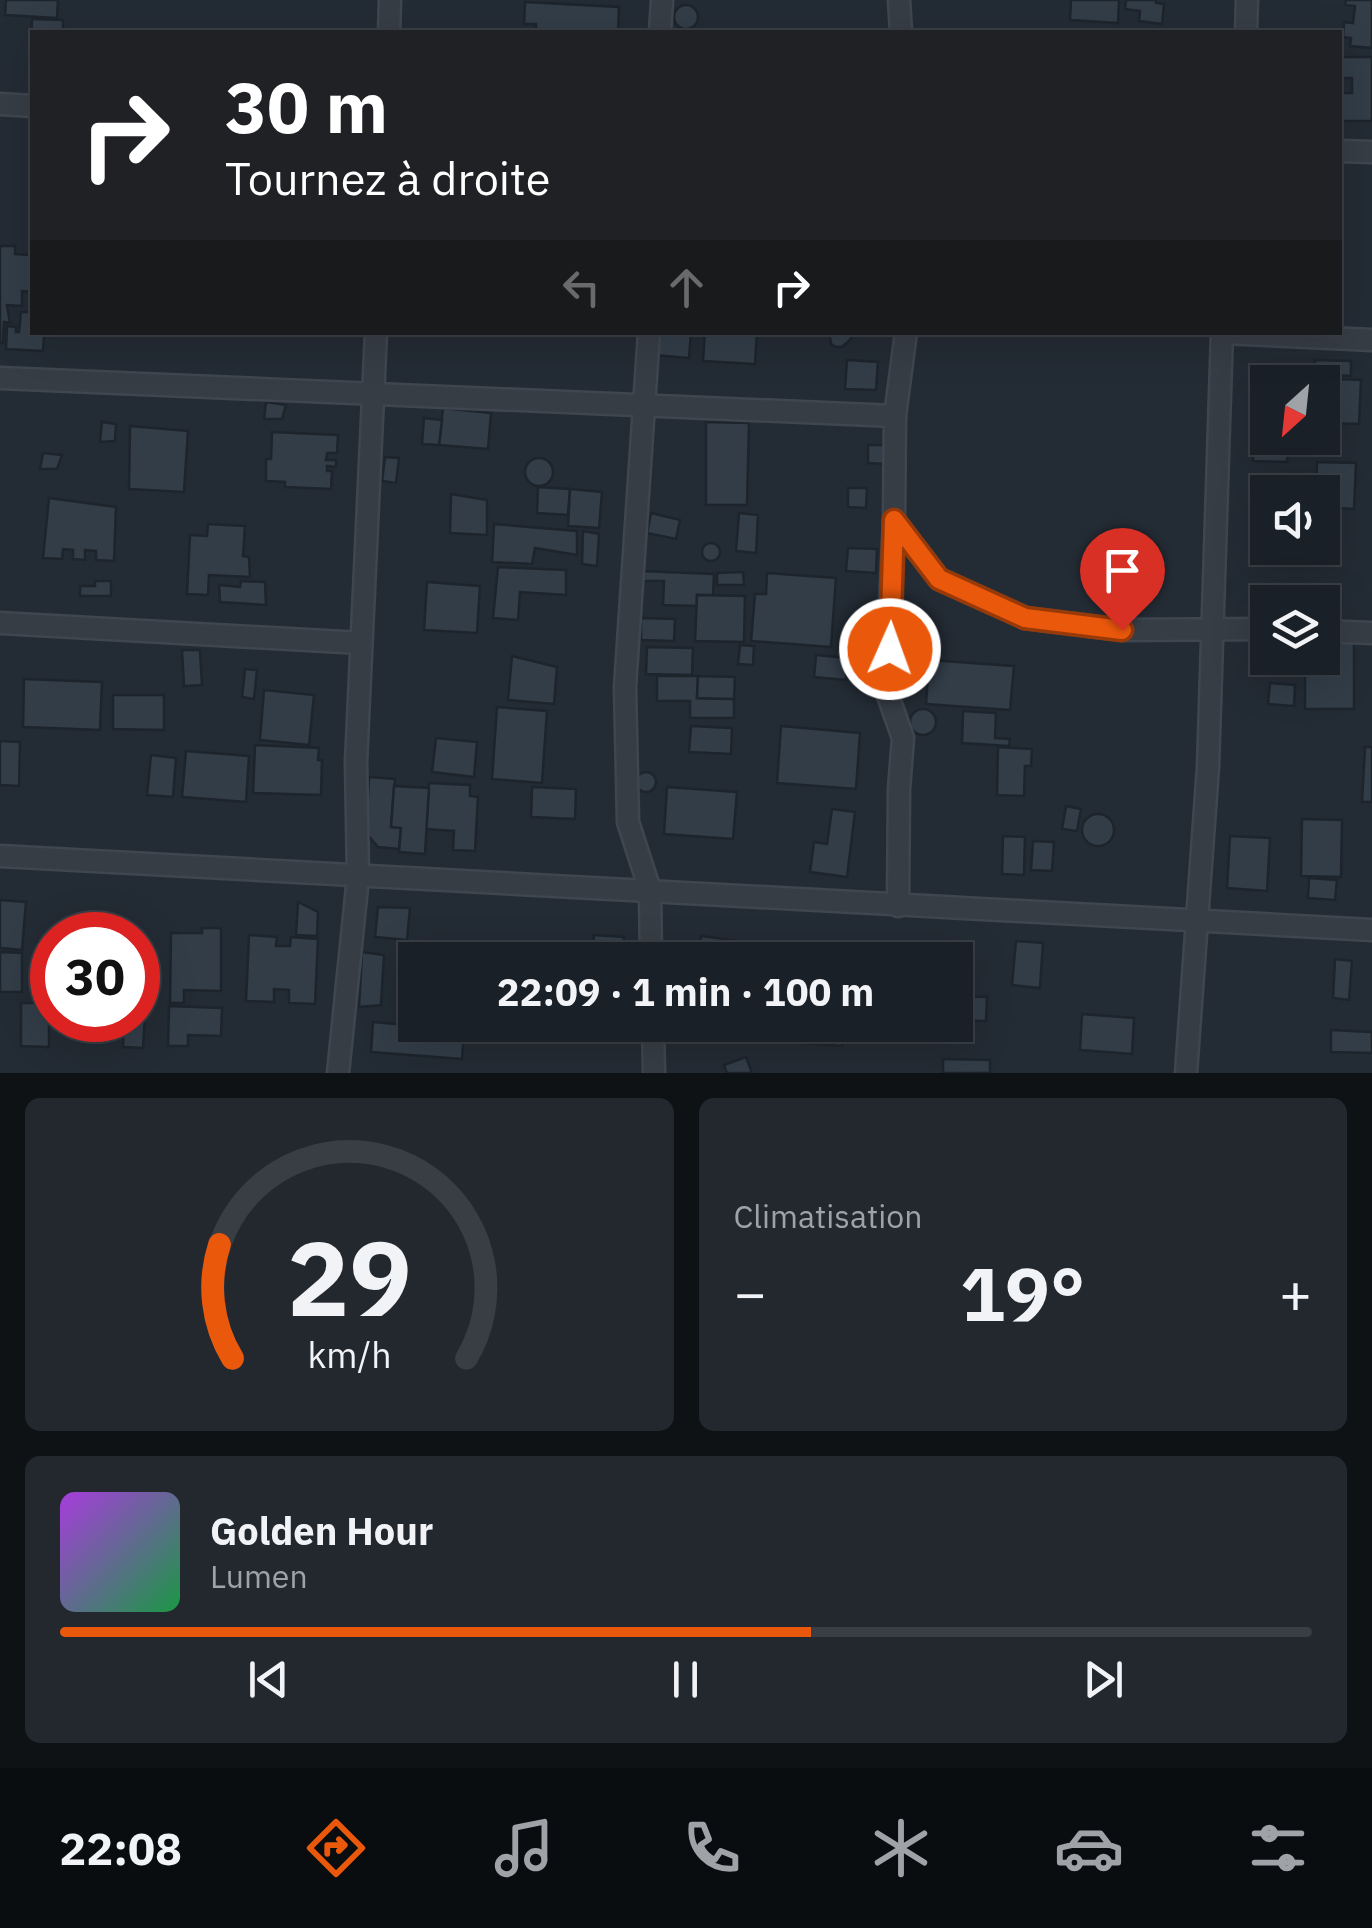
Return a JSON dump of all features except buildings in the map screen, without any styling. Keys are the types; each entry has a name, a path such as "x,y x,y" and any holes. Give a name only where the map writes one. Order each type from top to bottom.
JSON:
{"street":[{"path":"388,30 390,0"},
{"path":"660,30 662,0"},
{"path":"899,0 901,30"},
{"path":"1246,30 1247,0"},
{"path":"0,104 30,106"},
{"path":"1342,151 1372,152"},
{"path":"338,1073 358,876 356,762 376,335"},
{"path":"649,335 625,687 628,822 650,890 651,942"},
{"path":"898,906 903,738 886,690 895,416 906,335"},
{"path":"1186,1073 1208,767 1222,335"},
{"path":"1265,335 1372,340"},
{"path":"0,378 895,416"},
{"path":"894,520 939,579 1025,618 1122,630 1250,628"},
{"path":"0,624 361,642"},
{"path":"1340,632 1372,633"},
{"path":"0,856 1372,930"},
{"path":"653,1042 654,1073"}],"route":[{"path":"890,649 894,520 939,579 1025,618 1122,630"}]}
